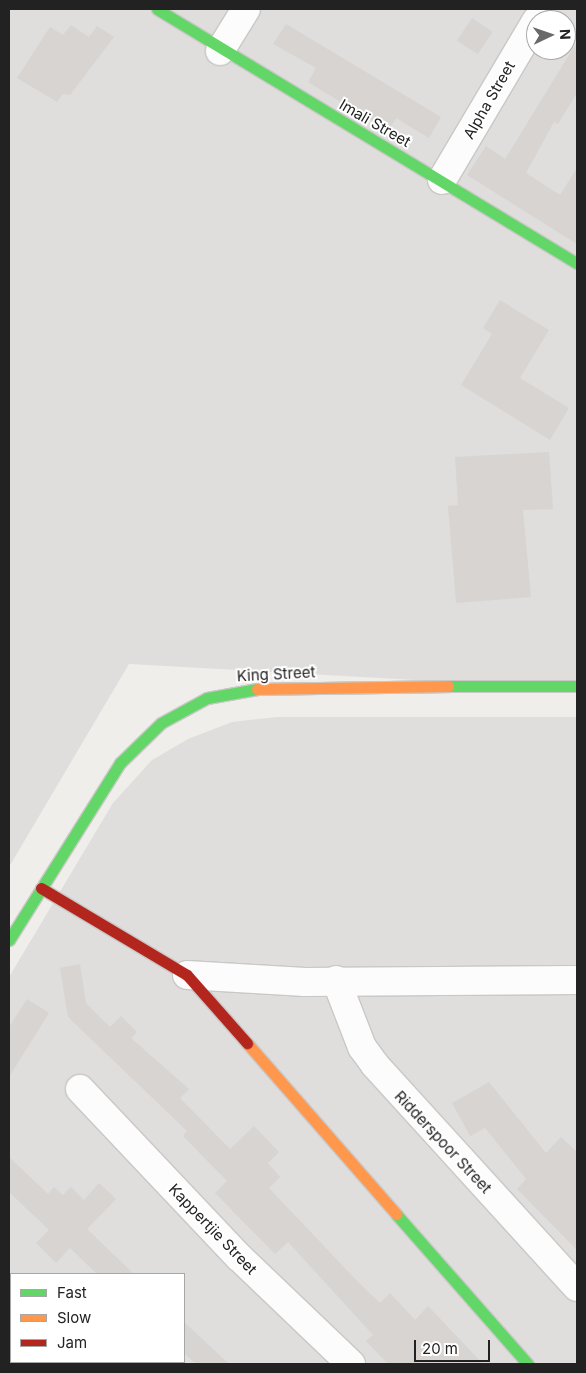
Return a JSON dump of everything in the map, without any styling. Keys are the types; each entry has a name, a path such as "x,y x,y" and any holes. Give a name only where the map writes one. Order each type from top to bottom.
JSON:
{"street":[{"name":"Imali Street","path":"157,9 220,51 442,180 577,263"},
{"path":"220,51 246,9"},
{"name":"Alpha Street","path":"442,180 526,38"},
{"name":"King Street","path":"9,940 102,789 139,740 207,698 277,686 577,686"},
{"path":"41,888 187,975 528,1364"},
{"path":"187,975 266,981 577,980"},
{"name":"Ridderspoor Street","path":"336,980 362,1046 375,1065 577,1287"},
{"name":"Kappertjie Street","path":"80,1089 239,1257 352,1364"}],"shaded area":[{"path":"9,9 577,9 577,689 129,664 9,867"},
{"path":"277,717 577,717 577,1364 9,1364 9,977 113,803 152,760 188,739 232,722"}],"green space":[{"path":"42,1363 175,1363 175,1364"}],"building":[{"path":"472,18 493,32 478,54 457,40"},
{"path":"286,24 441,117 429,138 396,118 388,131 308,82 316,68 273,44"},
{"path":"71,25 89,37 97,26 114,37 70,95 63,94 57,102 17,78 50,27 63,35"},
{"path":"577,42 577,93 558,124 554,122 526,173 560,195 577,168 577,244 467,175 486,146 505,159 566,60 576,60"},
{"path":"500,300 549,330 520,378 569,408 550,440 461,385 492,334 483,328"},
{"path":"549,452 553,509 523,510 531,597 456,603 448,506 458,505 455,457"},
{"path":"80,964 86,1003 110,1027 121,1016 137,1032 131,1038 189,1089 180,1098 230,1149 254,1126 279,1152 268,1163 280,1177 269,1188 358,1282 380,1303 390,1293 415,1320 428,1306 483,1364 388,1364 366,1341 373,1335 288,1242 275,1254 215,1193 227,1181 183,1136 187,1131 68,1017 60,968"},
{"path":"27,999 49,1013 9,1077 9,1027"},
{"path":"489,1082 546,1153 561,1137 577,1152 577,1250 517,1189 526,1179 485,1128 470,1136 452,1103"},
{"path":"9,1157 48,1194 54,1187 63,1195 71,1187 84,1200 99,1183 116,1199 87,1229 133,1273 96,1273 70,1248 56,1263 36,1243 49,1230 9,1192"},
{"path":"185,1323 229,1364 196,1364 185,1354"}],"traffic: fast":[{"path":"157,9 577,263"},
{"path":"448,686 577,686"},
{"path":"9,940 120,763 161,723 207,698 257,689"},
{"path":"396,1214 528,1364"}],"traffic: slow":[{"path":"257,689 448,686"},
{"path":"247,1043 396,1214"}],"traffic: jam":[{"path":"41,888 187,975 247,1043"}]}
